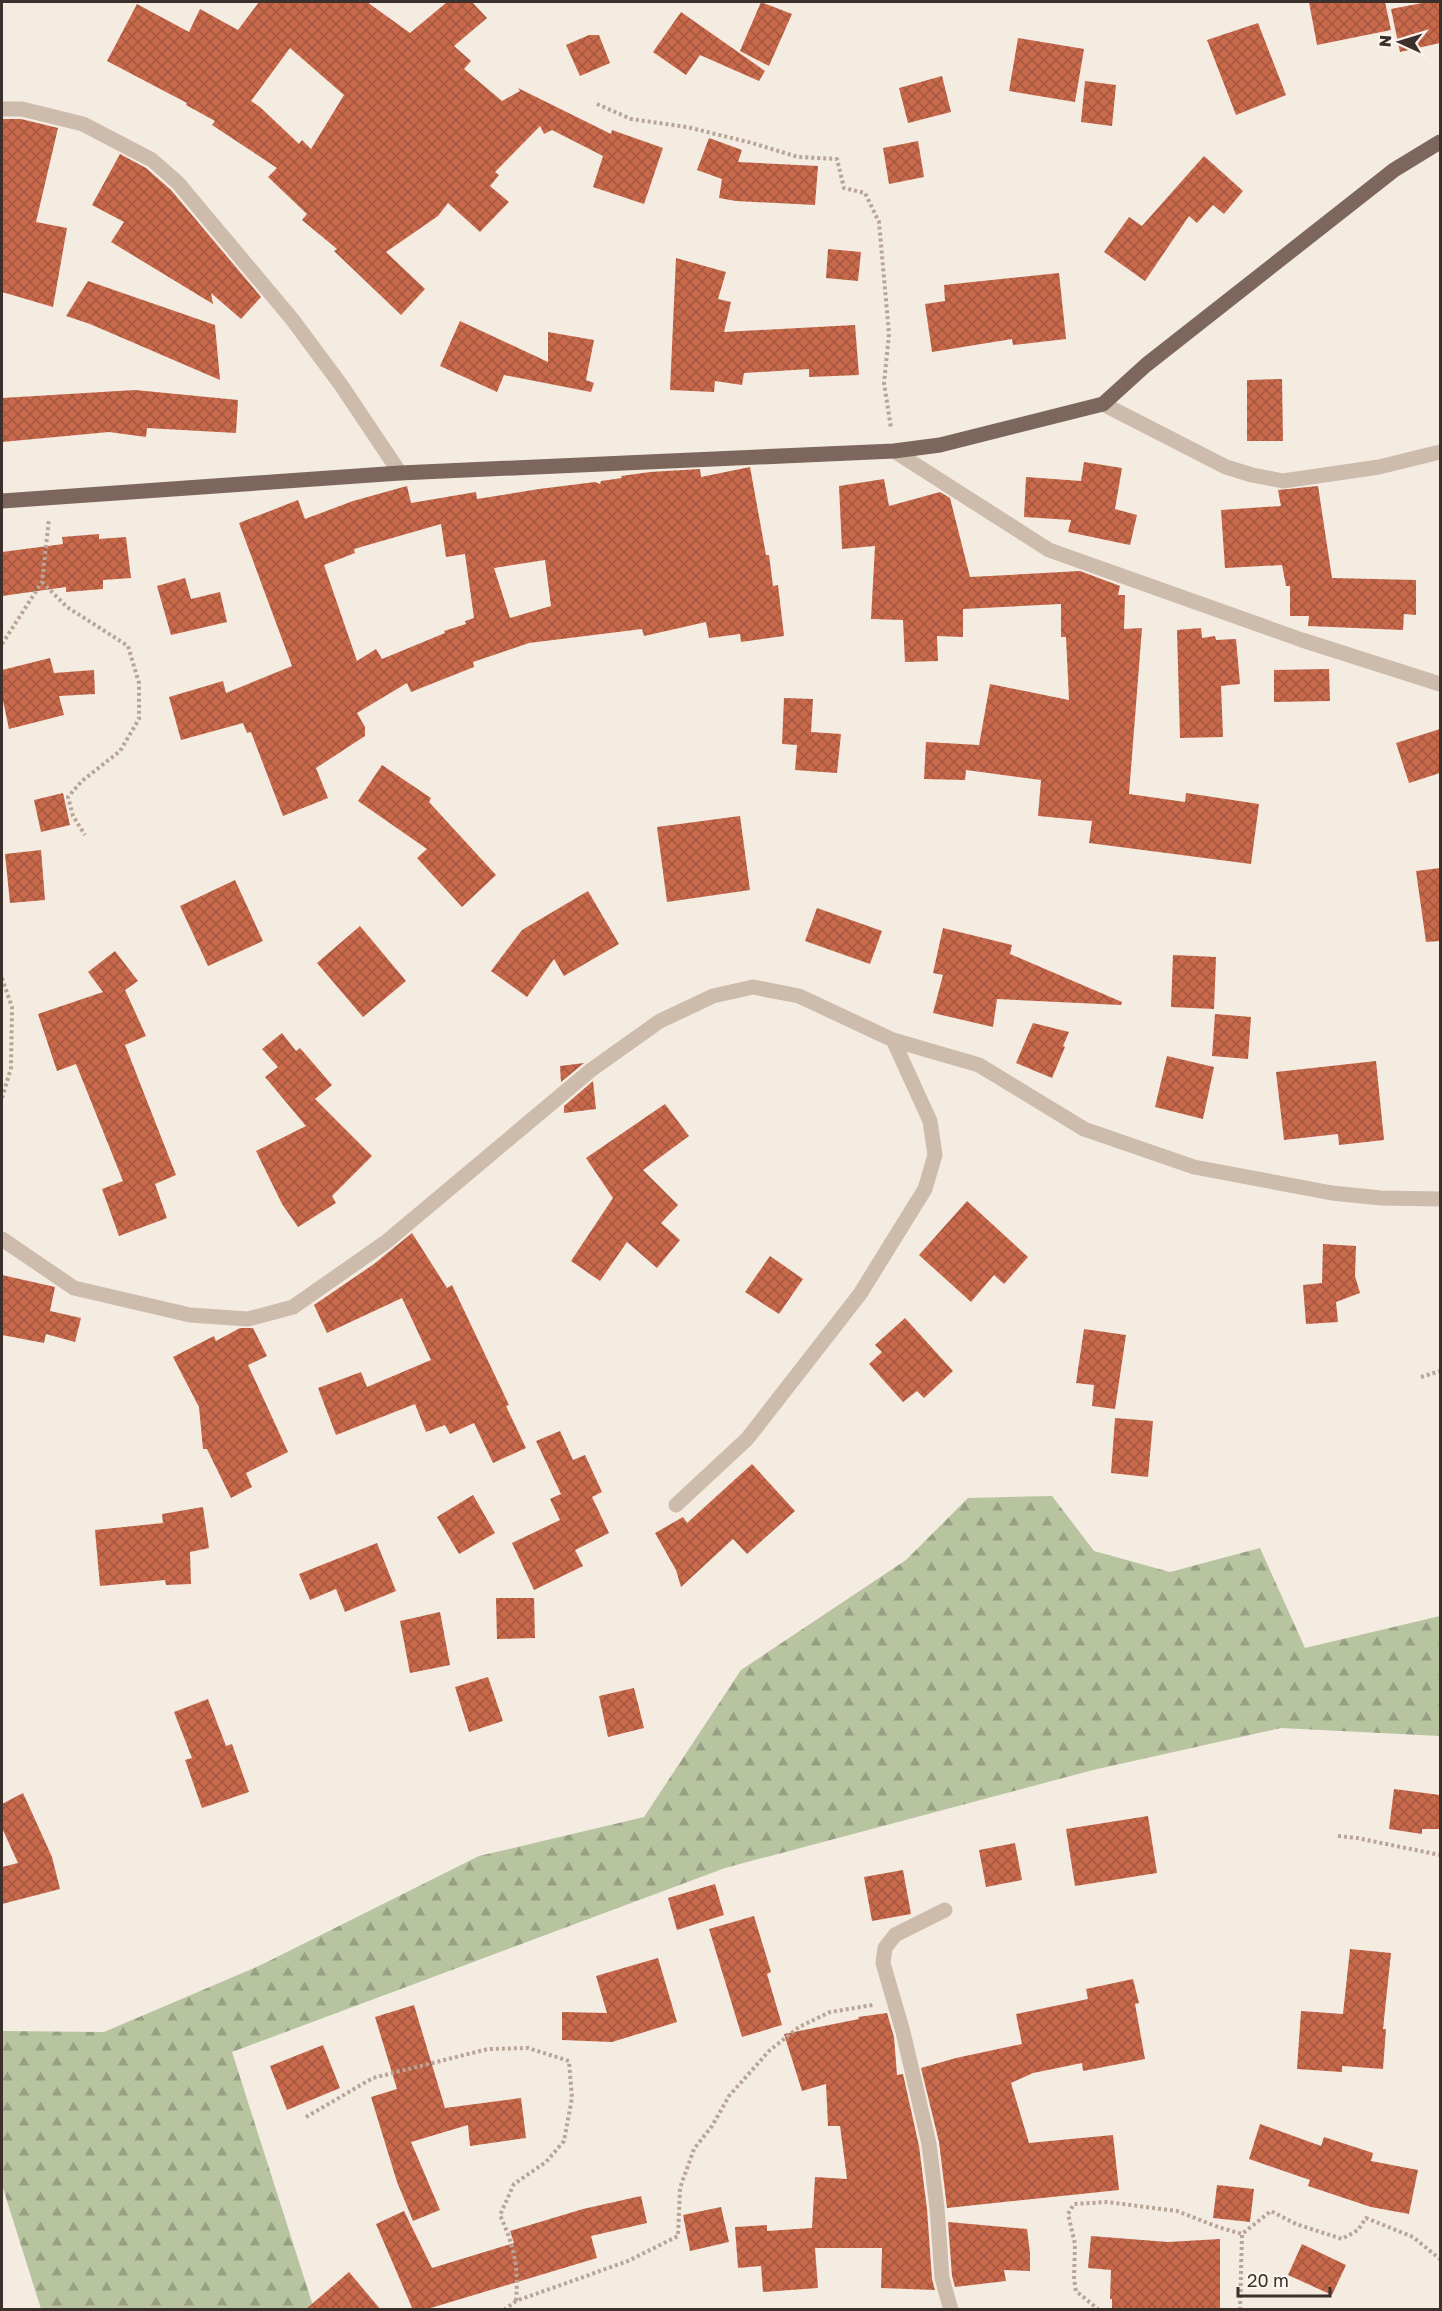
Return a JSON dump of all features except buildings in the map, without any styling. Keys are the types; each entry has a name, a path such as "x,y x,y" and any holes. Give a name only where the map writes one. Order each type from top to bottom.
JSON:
{"main road":[{"path":"2,501 400,473 894,451 940,445 1103,404 1146,365 1384,177 1440,142"}],"street":[{"path":"2,109 22,109 83,124 161,167 185,192 292,319 341,385 400,473"},
{"path":"1103,404 1226,467 1283,481 1379,467 1440,452"},
{"path":"894,451 1049,550 1302,640 1440,684"},
{"path":"2,1239 74,1288 190,1315 248,1319 293,1306 386,1242 591,1070 660,1021 713,996 753,987 799,996 893,1040 978,1065 1084,1129 1194,1167 1332,1193 1381,1198 1440,1199"},
{"path":"676,1505 747,1439 860,1294 925,1189 935,1155 930,1121 893,1040"},
{"path":"945,1910 895,1935 885,1948 883,1963 894,1999 928,2144 937,2208 942,2278 951,2310"}],"path":[{"path":"597,104 631,119 687,126 798,157 837,159 844,188 865,193 879,222 889,334 884,383 894,451"},
{"path":"2,644 42,582 52,496"},
{"path":"42,582 67,607 128,646 140,683 139,718 120,751 82,781 68,797 73,816 85,835"},
{"path":"2,978 12,1007 11,1068 2,1098"},
{"path":"1421,1377 1440,1371"},
{"path":"1338,1836 1440,1855"},
{"path":"504,2310 516,2301 628,2262 678,2236 680,2187 694,2149 712,2126 729,2096 769,2051 799,2027 830,2012 894,1999"},
{"path":"306,2117 373,2078 488,2049 528,2048 569,2061 572,2098 564,2141 546,2162 513,2184 500,2215 513,2243 518,2281 516,2301"},
{"path":"1099,2310 1076,2291 1074,2279 1076,2244 1068,2214 1074,2204 1107,2202 1177,2211 1242,2234"},
{"path":"1242,2234 1271,2211 1296,2224 1342,2239 1358,2230 1366,2218 1413,2237 1440,2259"},
{"path":"1240,2310 1242,2234"}],"green space":[{"path":"1052,1496 1094,1551 1170,1572 1260,1548 1305,1648 1440,1616 1440,1736 1281,1728 1093,1770 725,1868 232,2052 314,2309 41,2309 2,2185 2,2031 104,2032 261,1965 479,1856 644,1817 741,1670 906,1560 968,1498"}]}
